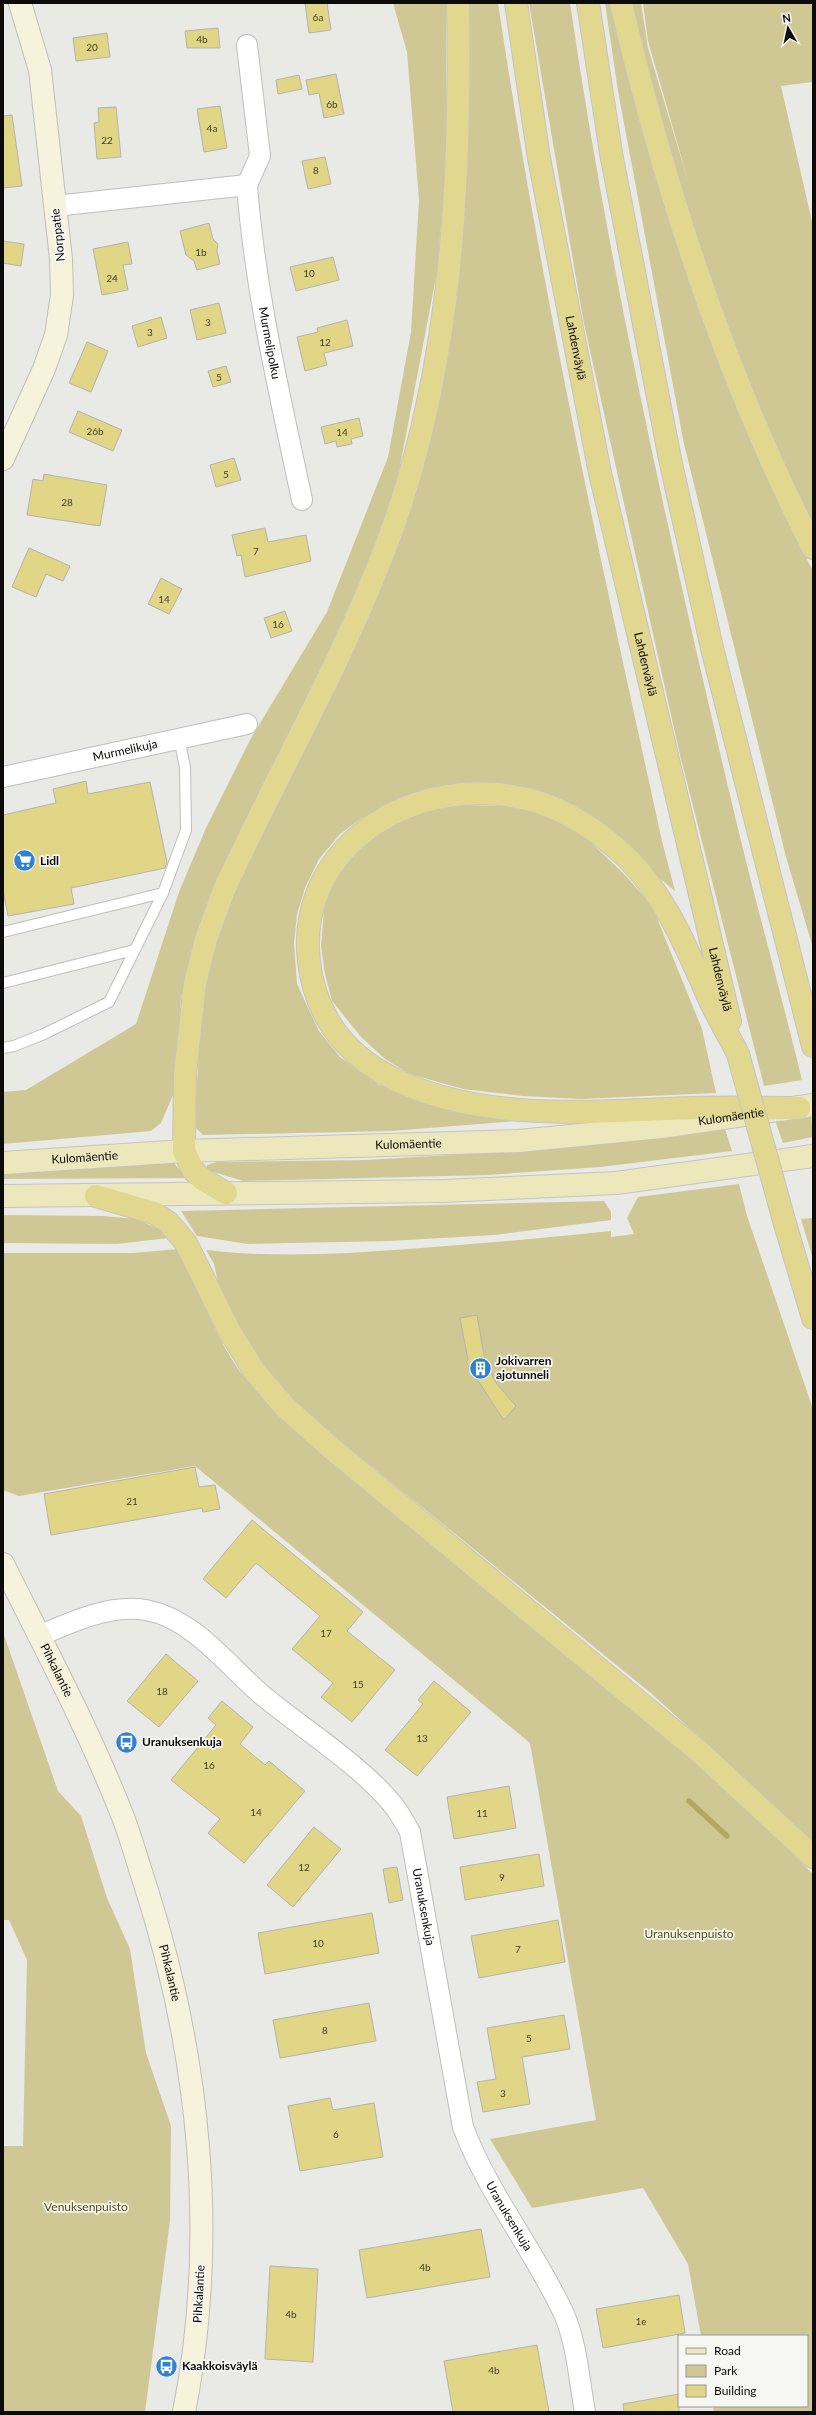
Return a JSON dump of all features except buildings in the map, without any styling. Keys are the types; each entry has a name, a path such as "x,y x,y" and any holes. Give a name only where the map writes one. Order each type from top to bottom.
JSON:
{"highway":[{"path":"226,1193 202,1179 193,1170 184,1151 189,1027 195,983 206,939 224,890 242,850 364,601 389,537 422,426 444,314 450,260 457,150 458,3"},
{"name":"Lahdenväylä","path":"516,3 539,158 600,473 738,1054 785,1224 813,1318"},
{"path":"588,3 611,153 670,459 712,648 812,1043"},
{"path":"621,3 649,115 703,288 732,368 813,548"},
{"path":"738,1054 672,920 648,883 626,858 594,830 568,814 537,802 510,796 469,794 438,798 386,815 365,828 346,845 318,888 307,933 311,974 317,997 325,1016 352,1053 376,1070 398,1081 432,1094 451,1099 521,1109 577,1111 806,1106"},
{"path":"96,1196 154,1213 168,1222 186,1243 230,1332 255,1372 284,1406 331,1448 702,1754 813,1857"}],"main road":[{"name":"Kulomäentie","path":"3,1163 184,1151 519,1141 661,1127 806,1106"},
{"path":"3,1196 443,1191 616,1183 813,1156"}],"street":[{"name":"Norppatie","path":"3,459 44,369 56,335 62,295 55,206 40,70 20,3"},
{"name":"Murmelipolku","path":"247,45 260,156 248,185 250,228 261,307 302,500"},
{"path":"55,206 248,185"},
{"name":"Murmelikuja","path":"3,777 247,724"},
{"name":"Pihkalantie","path":"3,1564 68,1692 124,1819 161,1933 184,2036 198,2140 201,2245 200,2310 184,2412"},
{"name":"Uranuksenkuja","path":"39,1636 82,1618 113,1612 146,1610 170,1617 201,1638 262,1694 370,1782 394,1806 410,1832 463,2127 474,2155 485,2177 544,2276 564,2316 572,2341 584,2412"}],"lane":[{"path":"3,1048 14,1046 44,1034 109,1002 163,893 186,830 185,767 179,738"},
{"path":"3,932 163,893"},
{"path":"3,983 134,950"}],"green space":[{"path":"393,3 446,3 446,163 437,272 396,487 364,571 327,654 208,901 181,997 173,1095 161,1123 151,1131 3,1144 3,1092 26,1090 136,1024 179,892 206,828 250,740 327,612 388,457 411,332 419,200 407,52"},
{"path":"466,3 498,3 552,319 594,528 662,841 675,891 574,808 403,799 362,818 340,834 319,859 305,888 297,914 294,943 297,984 319,1031 340,1057 379,1085 447,1107 553,1118 391,1131 203,1135 196,1128 195,1114 203,988 220,924 431,422"},
{"path":"529,3 570,3 621,302 662,500 738,831 802,1080 764,1086 679,751 583,319"},
{"path":"605,3 613,3 802,550 813,571 813,948 786,857 684,444 618,91"},
{"path":"631,3 641,3 648,48 689,184 648,41 643,3 813,3 813,82 781,86 813,226 813,524 763,419 713,290 665,133"},
{"path":"456,805 503,806 538,812 585,837 624,874 652,906 702,1029 716,1093 581,1099 523,1096 463,1089 410,1074 385,1059 361,1037 332,1001 325,974 321,947 324,910 335,875 367,838 412,816"},
{"path":"811,1114 813,1137 783,1143 775,1120"},
{"path":"725,1129 732,1151 600,1167 488,1175 243,1181 207,1170 207,1165 217,1162 366,1160 551,1149"},
{"path":"149,1162 174,1163 186,1178 3,1179 3,1172"},
{"path":"739,1184 747,1216 813,1409 813,1841 652,1694 321,1425 259,1367 218,1283 214,1264 206,1250 282,1255 333,1254 459,1245 611,1231 611,1237 634,1234 627,1218 638,1197"},
{"path":"604,1201 611,1212 611,1220 494,1235 389,1241 248,1244 197,1236 181,1211"},
{"path":"3,1215 102,1216 137,1219 158,1229 168,1238 117,1244 3,1243"},
{"path":"813,1218 813,1259 801,1219"},
{"name":"Uranuksenpuisto","path":"178,1249 210,1319 228,1353 250,1384 261,1396 299,1431 661,1733 739,1802 813,1874 813,2412 714,2412 713,2407 808,2407 808,2335 701,2335 688,2264 643,2188 532,2208 490,2139 596,2120 530,1743 195,1466 19,1496 3,1490 3,1253 133,1253"},
{"name":"Venuksenpuisto","path":"3,1632 58,1791 81,1816 107,1898 130,1949 146,2053 171,2126 170,2221 145,2412 3,2412 3,2146 23,2146 27,1960 9,1920 3,1920"}],"waterway":[{"path":"689,1801 727,1836"}],"place":[{"name":"Lidl","path":"25,861"},
{"name":"Jokivarren ajotunneli","path":"480,1368"},
{"name":"Uranuksenkuja","path":"127,1742"},
{"name":"Kaakkoisväylä","path":"166,2366"}]}
